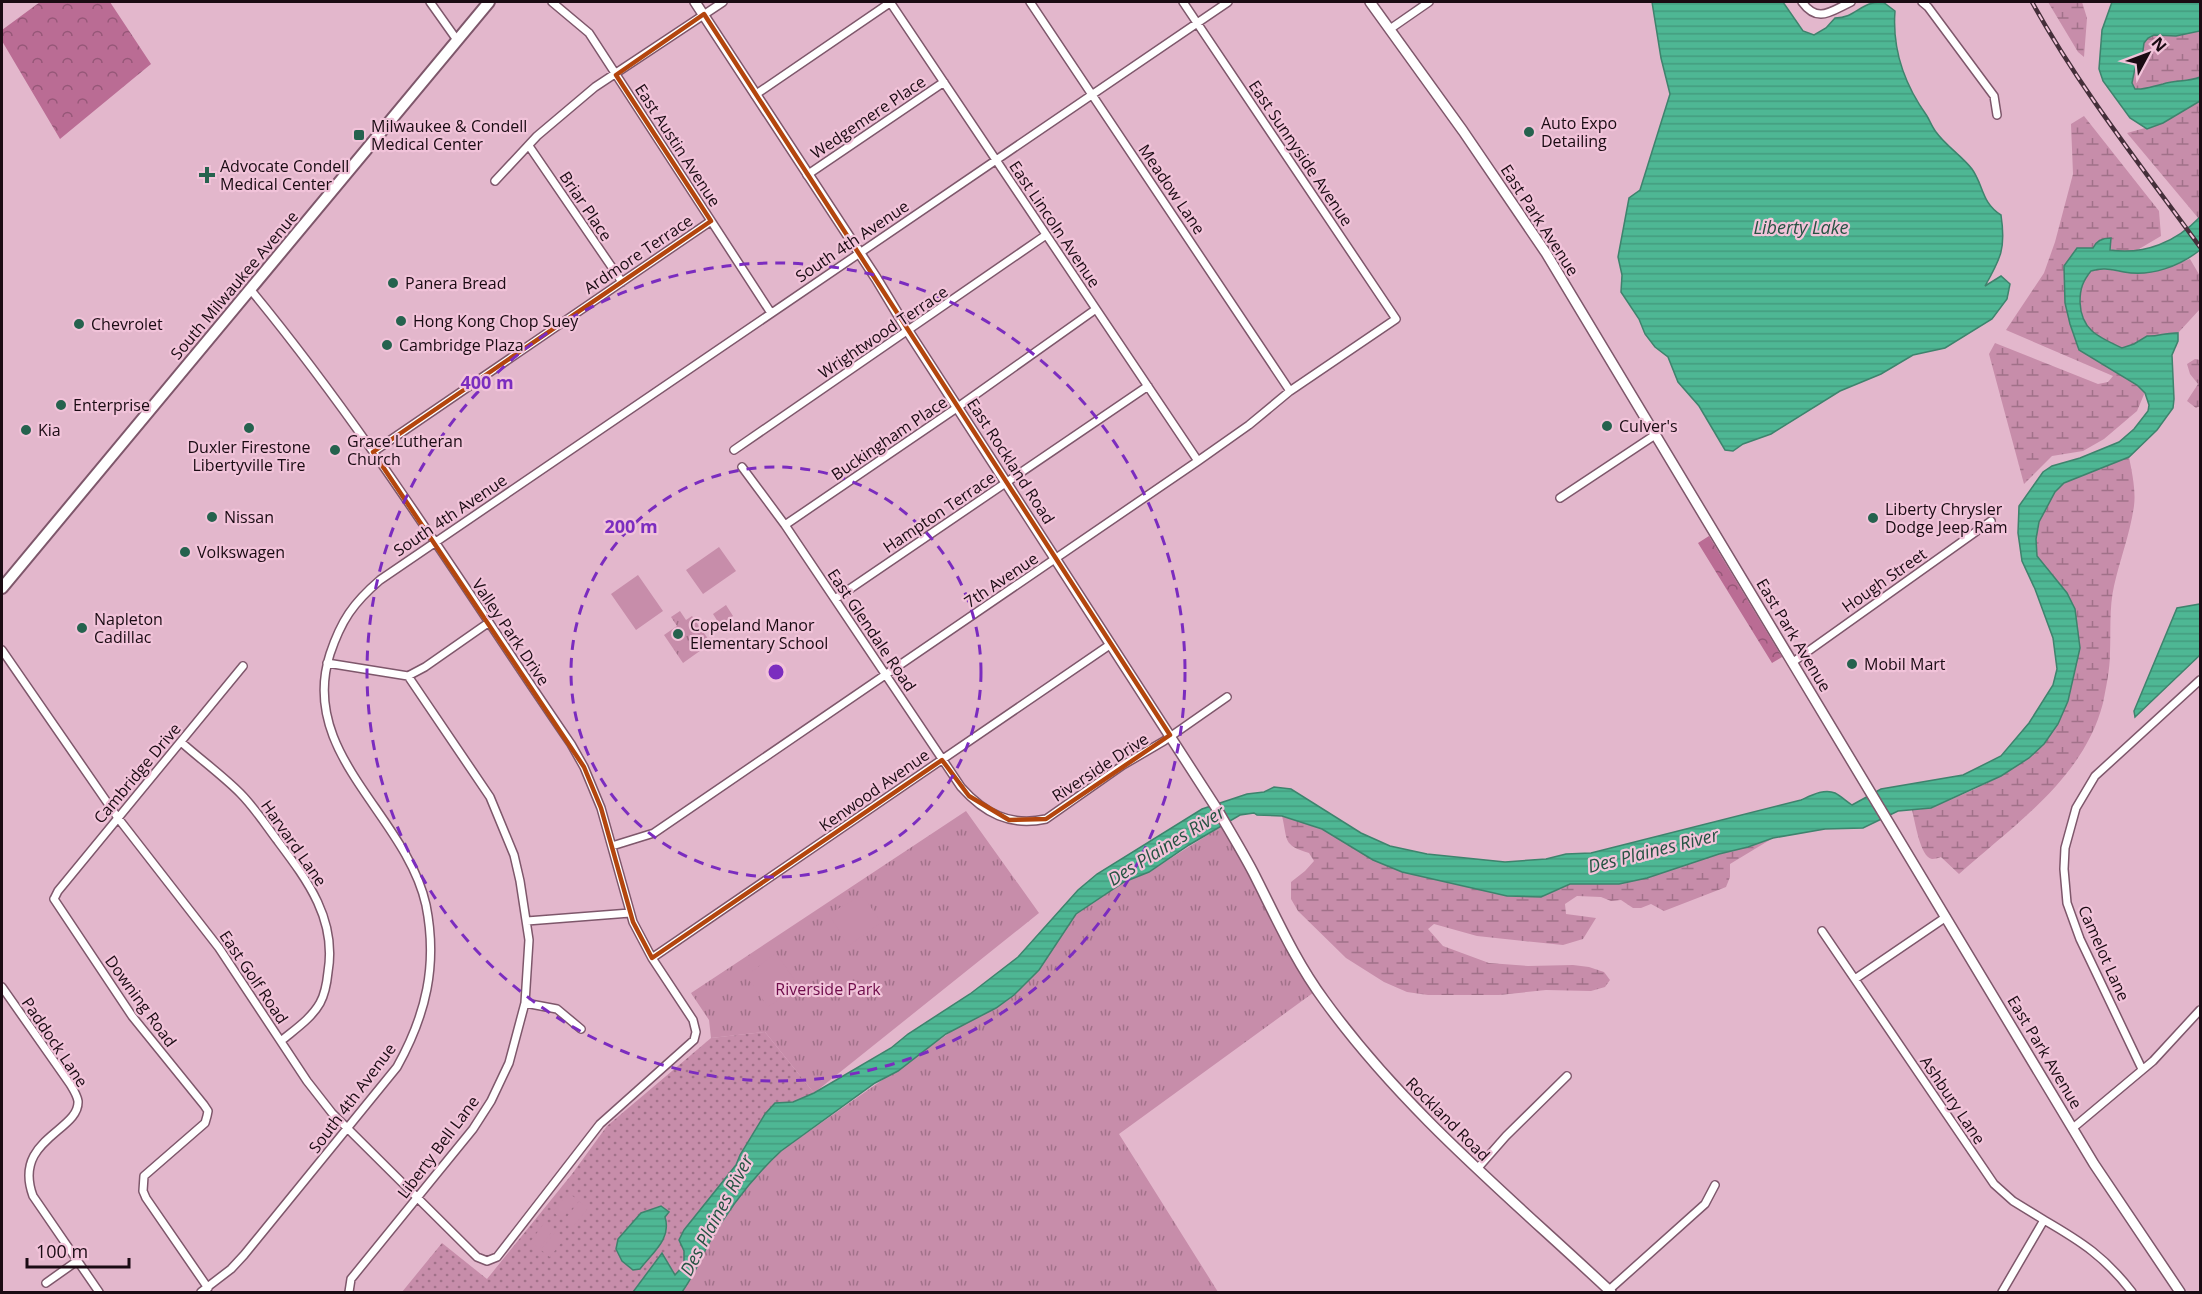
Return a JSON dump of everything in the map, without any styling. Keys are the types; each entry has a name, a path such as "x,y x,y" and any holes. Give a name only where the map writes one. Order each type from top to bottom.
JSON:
{"main road":[{"name":"South Milwaukee Avenue","path":"2,588 489,2"}],"street":[{"path":"430,2 457,40"},
{"name":"East Austin Avenue","path":"552,2 589,33 771,313"},
{"name":"East Rockland Road","path":"695,2 860,253 908,331 1170,735 1235,839 1290,944"},
{"path":"495,182 568,108 595,87 723,2"},
{"path":"755,96 890,2"},
{"name":"East Lincoln Avenue","path":"890,2 1198,461"},
{"name":"Meadow Lane","path":"1030,2 1290,392"},
{"name":"East Sunnyside Avenue","path":"1183,2 1396,319"},
{"name":"South 4th Avenue","path":"204,1290 231,1269 244,1255 397,1067 410,1044 430,981 431,946 425,904 415,874 400,845 343,760 330,730 325,710 324,686 327,663 348,611 380,580 1228,2"},
{"name":"East Park Avenue","path":"1370,2 1458,123 1546,253 2073,1128 2128,1217 2180,1293"},
{"path":"1390,29 1429,2"},
{"path":"1802,2 1810,12 1816,15 1824,14 1851,2"},
{"path":"1922,2 1994,96 1997,115"},
{"name":"Wedgemere Place","path":"807,175 944,82"},
{"name":"Briar Place","path":"529,146 621,282"},
{"name":"Ardmore Terrace","path":"373,453 711,221"},
{"name":"Wrightwood Terrace","path":"734,450 1046,235"},
{"name":"Valley Park Drive","path":"250,289 290,338 373,453 579,759 598,799 630,913 640,938 693,1020 696,1032 694,1040 600,1124 516,1232"},
{"name":"Buckingham Place","path":"784,525 958,408 1096,309"},
{"name":"7th Avenue","path":"612,846 642,839 654,833 1198,461 1249,425 1290,392 1396,319"},
{"name":"Hampton Terrace","path":"835,599 1148,386"},
{"path":"1560,498 1655,435"},
{"name":"East Glendale Road","path":"742,467 835,599 942,760 961,786 980,806"},
{"name":"Hough Street","path":"1793,662 1991,521"},
{"path":"327,663 408,676 425,667 488,623"},
{"name":"Kenwood Avenue","path":"652,958 1111,644"},
{"name":"East Golf Road","path":"2,650 118,819 219,948 307,1082 348,1129 477,1257 483,1260 492,1260 497,1257 516,1232"},
{"name":"Cambridge Drive","path":"52,898 243,666"},
{"name":"Liberty Bell Lane","path":"349,1293 351,1279 473,1129 491,1101 509,1064 525,1003 529,940 514,855 490,797 408,676"},
{"name":"Camelot Lane","path":"2142,1069 2080,939 2067,903 2065,848 2076,808 2095,776 2200,680"},
{"name":"Riverside Drive","path":"980,806 998,817 1015,822 1046,819 1227,697"},
{"name":"Harvard Lane","path":"181,742 249,803 308,882 327,924 330,963 320,1003 311,1016 281,1041"},
{"name":"Downing Road","path":"52,898 132,1016 204,1105 208,1111 207,1116"},
{"path":"527,921 630,913"},
{"path":"1855,980 1946,917"},
{"name":"Ashbury Lane","path":"1822,931 1994,1184 2013,1201 2083,1242 2107,1262 2132,1293"},
{"name":"Rockland Road","path":"1290,944 1323,998 1355,1041 1401,1094 1477,1169 1610,1291"},
{"name":"Paddock Lane","path":"2,987 70,1084 78,1099 75,1112 36,1150 28,1178 33,1196 99,1293"},
{"path":"525,1003 557,1009 581,1029"},
{"path":"2073,1128 2152,1061 2200,1010"},
{"path":"1477,1169 1506,1136 1567,1076"},
{"path":"204,1290 146,1198 142,1184 144,1176 205,1124 207,1116 216,1116"},
{"path":"1610,1291 1705,1204 1715,1185"},
{"path":"2001,1293 2044,1220"},
{"path":"46,1283 77,1260"}],"highlighted area":[{"path":"704,14 1170,735 1046,819 1009,820 969,796 942,760 652,958 633,922 601,808 584,767 373,452 711,221 616,75"}],"green space":[{"path":"40,2 110,2 151,64 60,139 2,41 2,30"},
{"path":"2048,2 2082,2 2087,18 2084,57 2078,52"},
{"path":"2200,31 2200,77 2135,89 2132,83 2135,68 2142,58 2144,43 2148,38 2153,35 2176,36"},
{"path":"2200,101 2199,219 2127,133 2163,123"},
{"path":"2084,116 2159,211 2161,236 2134,252 2093,248 2065,303 2145,392 2137,411 2104,439 2083,451 2052,456 2024,484 1989,354 1995,343 2098,384 2108,382 2113,376 2006,330 2044,273 2055,242 2073,174 2071,124"},
{"path":"2190,259 2200,276 2200,309 2178,333 2147,336 2122,348 2098,336 2087,326 2081,311 2080,296 2086,278 2092,271 2105,269 2141,272"},
{"path":"2195,359 2200,360 2200,406 2196,408 2187,401 2198,384 2190,374 2187,364"},
{"path":"2129,457 2134,488 2134,506 2112,594 2109,672 2103,703 2094,730 2064,777 2024,818 1959,874 1941,857 1932,859 1924,852 1912,810 1931,808 2001,776 2029,758 2044,744 2080,648 2075,609 2067,593 2037,556 2036,539 2039,522 2055,492 2064,483"},
{"path":"1709,536 1782,657 1772,663 1698,543"},
{"path":"719,547 736,571 703,594 686,570"},
{"path":"638,575 663,611 636,630 611,594"},
{"path":"726,605 733,616 720,625 713,614"},
{"path":"680,611 686,620 692,616 711,643 683,663 664,635 677,626 671,617"},
{"name":"Riverside Park","path":"966,811 1039,913 814,1093 765,1032 711,1038 709,1020 691,993"},
{"path":"1282,816 1322,829 1373,860 1402,872 1507,896 1541,897 1570,884 1619,884 1773,838 1730,864 1730,877 1726,887 1664,911 1651,904 1633,908 1621,900 1611,901 1601,897 1577,896 1565,904 1566,914 1596,918 1583,939 1563,945 1477,936 1434,924 1428,929 1443,946 1489,963 1589,967 1604,972 1610,980 1605,987 1591,991 1546,990 1499,995 1428,995 1407,992 1384,982 1346,958 1298,911 1291,899 1291,882 1314,861 1309,853 1290,844"},
{"path":"1225,824 1317,990 1119,1134 1218,1292 682,1292 724,1218 751,1183 781,1151 1039,970 1076,914 1124,882 1149,872"},
{"path":"858,897 865,898 881,923 848,946 829,914"},
{"path":"776,953 798,985 768,1007 749,980 750,973"},
{"path":"765,1032 814,1093 793,1102 775,1103 740,1155 736,1165 684,1230 679,1240 684,1251 684,1265 675,1275 662,1253 633,1292 402,1292 442,1243 487,1279 572,1174 607,1126 711,1038"},
{"path":"568,1193 577,1199 562,1219 553,1212"},
{"path":"579,1201 588,1208 573,1227 564,1221"},
{"path":"545,1222 554,1229 539,1249 530,1242"},
{"path":"556,1231 565,1238 550,1257 541,1250"}],"water":[{"name":"Liberty Lake","path":"1652,2 1783,2 1803,31 1814,35 1826,28 1835,18 1849,15 1875,2 1883,2 1895,11 1898,53 1912,92 1935,130 1972,169 1986,199 2001,215 2003,236 2001,252 1985,286 2001,276 2010,284 2007,299 1992,319 1945,348 1913,355 1881,374 1840,391 1771,434 1743,444 1733,451 1725,450 1699,406 1678,382 1668,357 1655,347 1645,334 1639,319 1621,292 1622,275 1618,257 1629,198 1640,190 1670,94 1661,58"},
{"path":"2112,2 2200,2 2200,31 2176,36 2154,35 2148,38 2144,43 2142,58 2135,68 2132,83 2135,89 2142,89 2200,77 2200,101 2163,123 2147,129 2130,118 2103,81 2099,69 2102,30"},
{"name":"Des Plaines River","path":"2200,217 2200,250 2183,261 2165,269 2144,273 2108,269 2091,271 2082,285 2081,312 2087,326 2105,340 2122,348 2147,336 2178,333 2178,341 2172,355 2173,408 2157,430 2129,457 2064,483 2055,492 2039,522 2036,539 2037,556 2067,593 2075,609 2080,648 2068,701 2058,724 2044,744 2029,758 2001,776 1931,808 1898,811 1863,828 1825,829 1773,838 1647,878 1619,884 1570,884 1541,897 1507,896 1402,872 1373,860 1322,829 1282,816 1254,813 1240,815 1149,872 1124,882 1076,914 1039,970 1014,995 996,1008 946,1034 898,1071 875,1083 781,1151 751,1183 724,1218 682,1292 633,1292 662,1253 675,1275 684,1265 684,1251 679,1240 684,1230 736,1165 765,1114 775,1103 793,1102 814,1093 891,1048 908,1034 970,994 1018,957 1078,890 1097,874 1202,809 1247,794 1264,792 1274,787 1291,789 1361,833 1390,846 1427,854 1505,862 1591,853 1801,800 1822,792 1835,793 1852,805 1881,789 1963,775 2001,756 2029,723 2053,685 2057,669 2053,638 2022,561 2018,533 2019,506 2043,472 2052,466 2080,458 2119,442 2134,429 2148,411 2149,405 2145,393 2137,385 2079,350 2065,303 2064,266 2077,248 2093,248 2100,240 2111,238 2110,250 2148,248 2170,240"},
{"path":"2200,604 2200,655 2135,717 2134,711 2177,608"},
{"path":"661,1206 669,1212 665,1217 666,1232 663,1239 640,1269 633,1270 622,1261 616,1249 618,1239 641,1213"}],"railway":[{"path":"2032,2 2091,97 2200,247"}],"place":[{"name":"Auto Expo Detailing","path":"1529,132"},
{"name":"Milwaukee & Condell Medical Center","path":"359,135"},
{"name":"Advocate Condell Medical Center","path":"207,175"},
{"name":"Panera Bread","path":"393,283"},
{"name":"Hong Kong Chop Suey","path":"401,321"},
{"name":"Chevrolet","path":"79,324"},
{"name":"Cambridge Plaza","path":"387,345"},
{"name":"Enterprise","path":"61,405"},
{"name":"Culver's","path":"1607,426"},
{"name":"Duxler Firestone Libertyville Tire","path":"249,428"},
{"name":"Kia","path":"26,430"},
{"name":"Grace Lutheran Church","path":"335,450"},
{"name":"Nissan","path":"212,517"},
{"name":"Liberty Chrysler Dodge Jeep Ram","path":"1873,518"},
{"name":"Volkswagen","path":"185,552"},
{"name":"Napleton Cadillac","path":"82,628"},
{"name":"Copeland Manor Elementary School","path":"678,634"},
{"name":"Mobil Mart","path":"1852,664"}]}
